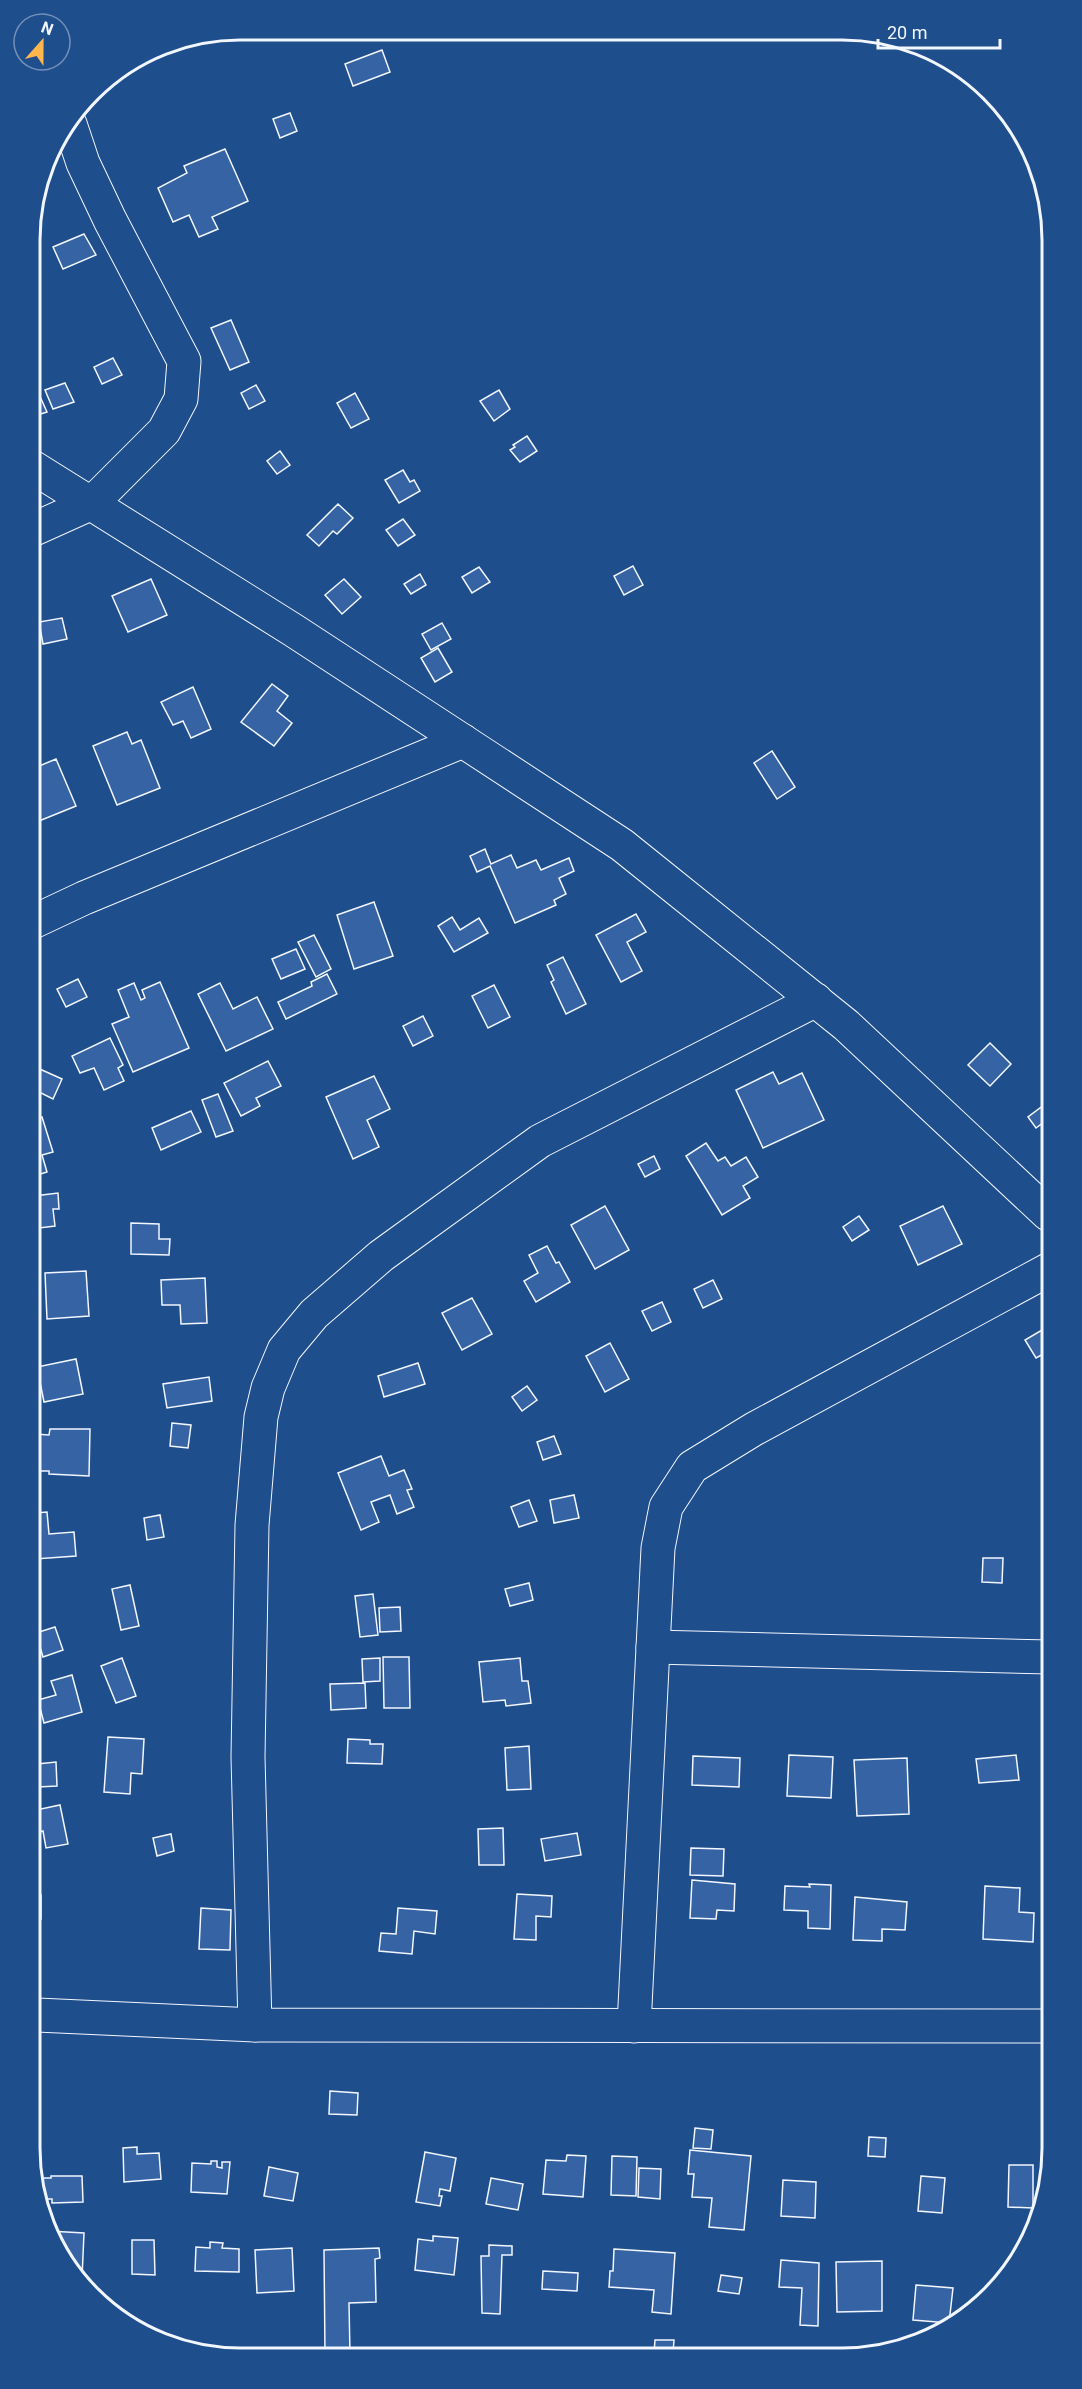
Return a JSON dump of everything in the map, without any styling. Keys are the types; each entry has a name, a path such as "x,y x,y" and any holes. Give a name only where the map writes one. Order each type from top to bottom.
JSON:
{"street":[{"path":"41,526 92,503 164,431 181,399 184,361 110,220 83,163 73,132"},
{"path":"41,472 293,630 622,845 846,1025 1041,1208"},
{"path":"41,918 84,898 463,741"},
{"path":"255,2025 248,1757 252,1526 261,1417 268,1388 284,1350 314,1314 381,1256 540,1141 816,1000"},
{"path":"634,2026 658,1548 666,1507 692,1467 754,1429 1041,1274"},
{"path":"653,1647 1041,1657"},
{"path":"40,2015 255,2025 1041,2026"}],"building":[{"path":"382,50 390,72 353,86 345,64"},
{"path":"290,113 297,131 280,138 273,119"},
{"path":"225,149 248,201 212,217 218,229 199,237 189,215 173,222 158,188 187,173 184,166"},
{"path":"84,234 96,255 63,269 53,247"},
{"path":"231,320 249,362 230,370 211,328"},
{"path":"113,358 122,375 102,384 94,367"},
{"path":"65,383 74,402 53,409 45,390"},
{"path":"256,385 265,401 249,409 241,393"},
{"path":"499,390 510,409 494,421 480,401"},
{"path":"355,393 369,419 351,428 337,403"},
{"path":"41,398 47,412 41,414"},
{"path":"527,436 537,451 520,462 510,450 515,447 513,445"},
{"path":"280,451 290,465 277,474 267,461"},
{"path":"403,470 410,482 414,480 420,491 399,503 385,480"},
{"path":"338,504 353,518 337,534 333,531 319,546 307,535"},
{"path":"403,519 415,535 398,546 386,530"},
{"path":"633,566 643,585 624,595 614,576"},
{"path":"479,567 490,582 472,593 462,577"},
{"path":"420,574 426,585 411,594 404,584"},
{"path":"151,579 167,615 128,632 112,596"},
{"path":"344,579 361,597 342,614 325,595"},
{"path":"62,618 67,639 43,644 41,622"},
{"path":"442,623 451,639 431,650 422,634"},
{"path":"438,648 452,672 435,682 421,658"},
{"path":"272,684 288,696 277,711 292,723 274,746 241,722"},
{"path":"193,687 211,729 191,738 183,721 173,725 161,702"},
{"path":"127,732 132,744 141,740 160,788 117,805 93,746"},
{"path":"772,751 795,787 777,799 754,763"},
{"path":"56,759 76,806 41,820 41,765"},
{"path":"485,849 491,864 511,855 517,868 536,860 541,870 569,858 574,871 559,878 566,894 554,900 556,905 515,923 490,866 477,872 470,856"},
{"path":"374,902 393,956 354,969 337,915"},
{"path":"636,914 646,932 627,942 642,971 621,982 596,935"},
{"path":"452,917 460,930 479,918 488,933 454,952 438,926"},
{"path":"314,935 331,969 316,977 298,942"},
{"path":"296,949 305,969 281,979 272,959"},
{"path":"563,957 586,1004 566,1014 551,982 554,980 547,965"},
{"path":"327,974 337,994 286,1019 278,1002 312,986 311,982"},
{"path":"78,979 87,997 66,1007 57,989"},
{"path":"160,982 189,1048 133,1072 112,1024 129,1017 118,990 134,983 141,1000 145,998 142,990"},
{"path":"220,983 233,1009 257,997 273,1029 226,1051 198,994"},
{"path":"494,985 510,1017 488,1028 472,996"},
{"path":"423,1016 433,1036 413,1046 403,1026"},
{"path":"110,1038 123,1065 118,1068 124,1081 104,1090 94,1068 80,1073 72,1056"},
{"path":"990,1043 1011,1064 990,1086 968,1065"},
{"path":"268,1061 281,1086 256,1098 260,1106 241,1116 224,1083"},
{"path":"41,1069 62,1079 53,1099 41,1093"},
{"path":"773,1072 779,1084 802,1073 824,1120 763,1148 736,1090"},
{"path":"374,1076 390,1109 367,1120 379,1147 353,1159 326,1097"},
{"path":"218,1094 233,1131 216,1137 202,1100"},
{"path":"1042,1107 1042,1124 1036,1128 1028,1117"},
{"path":"191,1111 201,1132 161,1150 152,1128"},
{"path":"41,1118 53,1152 42,1155 47,1172 41,1174"},
{"path":"706,1143 718,1161 725,1157 731,1166 746,1157 758,1177 743,1186 750,1198 722,1215 686,1156"},
{"path":"654,1156 660,1169 645,1177 638,1164"},
{"path":"58,1193 59,1209 53,1209 55,1226 40,1228 40,1195"},
{"path":"605,1206 629,1250 595,1269 571,1225"},
{"path":"943,1206 962,1244 918,1265 900,1226"},
{"path":"859,1216 869,1230 852,1241 843,1227"},
{"path":"131,1223 159,1224 159,1239 170,1239 169,1255 131,1254"},
{"path":"547,1246 570,1282 536,1302 524,1281 538,1273 529,1255"},
{"path":"86,1271 89,1316 47,1319 45,1273"},
{"path":"205,1278 207,1323 181,1324 180,1305 162,1305 161,1280"},
{"path":"713,1280 722,1299 703,1308 694,1289"},
{"path":"472,1298 492,1334 462,1350 442,1313"},
{"path":"662,1302 671,1322 652,1331 642,1311"},
{"path":"1041,1330 1041,1355 1036,1358 1025,1340"},
{"path":"610,1343 629,1379 605,1392 586,1356"},
{"path":"76,1359 83,1394 44,1402 40,1366"},
{"path":"418,1363 425,1384 384,1397 378,1376"},
{"path":"209,1377 212,1401 167,1408 163,1384"},
{"path":"527,1386 537,1400 522,1411 512,1397"},
{"path":"172,1423 191,1425 188,1448 170,1446"},
{"path":"50,1429 90,1429 89,1476 49,1474 49,1471 40,1471 40,1434 49,1435"},
{"path":"554,1436 561,1454 543,1460 537,1442"},
{"path":"381,1456 389,1476 404,1470 412,1489 407,1490 414,1507 397,1514 390,1495 371,1502 379,1522 361,1530 338,1473"},
{"path":"574,1495 579,1518 554,1523 550,1500"},
{"path":"529,1500 537,1521 519,1527 511,1507"},
{"path":"47,1512 49,1534 74,1532 76,1556 40,1559 40,1513"},
{"path":"160,1515 164,1537 147,1540 144,1518"},
{"path":"983,1558 1003,1558 1002,1583 982,1582"},
{"path":"529,1583 533,1600 510,1606 505,1589"},
{"path":"130,1585 139,1626 121,1630 112,1589"},
{"path":"373,1594 378,1635 360,1637 355,1596"},
{"path":"400,1607 401,1631 380,1632 379,1608"},
{"path":"55,1627 63,1650 43,1657 40,1632"},
{"path":"383,1657 409,1657 410,1708 384,1708"},
{"path":"122,1658 136,1696 116,1703 101,1666"},
{"path":"380,1658 380,1681 363,1682 362,1659"},
{"path":"520,1658 522,1681 528,1681 531,1703 506,1706 505,1700 483,1702 479,1662"},
{"path":"72,1675 82,1712 44,1723 40,1699 56,1695 51,1681"},
{"path":"365,1683 366,1708 331,1710 330,1684"},
{"path":"108,1737 144,1739 142,1774 131,1773 130,1794 104,1792"},
{"path":"348,1739 370,1740 370,1744 383,1744 382,1764 347,1763"},
{"path":"529,1746 531,1789 507,1790 505,1748"},
{"path":"789,1755 833,1757 831,1798 787,1796"},
{"path":"1016,1755 1019,1780 979,1783 976,1759"},
{"path":"693,1756 740,1758 739,1787 692,1785"},
{"path":"907,1758 909,1814 857,1816 854,1760"},
{"path":"56,1762 57,1786 40,1787 40,1764"},
{"path":"60,1805 68,1844 46,1848 43,1831 40,1832 40,1809"},
{"path":"503,1828 504,1865 479,1865 478,1829"},
{"path":"577,1833 581,1855 545,1861 541,1839"},
{"path":"171,1834 174,1851 157,1856 153,1838"},
{"path":"691,1848 724,1849 723,1876 690,1875"},
{"path":"692,1880 735,1884 734,1911 717,1910 716,1919 690,1918"},
{"path":"809,1884 831,1885 830,1929 808,1928 808,1911 784,1910 785,1886 810,1887"},
{"path":"985,1886 1020,1888 1019,1912 1034,1913 1033,1942 983,1939"},
{"path":"517,1894 552,1896 551,1917 536,1916 536,1940 514,1939"},
{"path":"855,1897 907,1902 905,1930 882,1929 882,1941 853,1940"},
{"path":"201,1908 231,1910 230,1950 199,1949"},
{"path":"398,1908 437,1911 435,1934 414,1931 412,1954 379,1951 381,1933 396,1934"},
{"path":"330,2091 358,2093 357,2115 329,2114"},
{"path":"695,2128 713,2130 711,2149 693,2148"},
{"path":"869,2137 886,2138 885,2157 868,2156"},
{"path":"137,2147 137,2154 159,2153 161,2179 124,2182 123,2148"},
{"path":"690,2150 751,2156 744,2230 709,2227 712,2198 692,2197 694,2174 688,2174"},
{"path":"425,2152 456,2158 450,2191 440,2189 439,2196 442,2196 440,2206 416,2202"},
{"path":"567,2155 586,2156 583,2197 543,2194 546,2160 566,2161"},
{"path":"612,2156 637,2157 636,2196 611,2195"},
{"path":"211,2161 217,2161 217,2167 222,2168 222,2162 230,2162 227,2194 191,2192 192,2163 211,2164"},
{"path":"1009,2165 1033,2165 1032,2208 1008,2207"},
{"path":"269,2167 298,2173 293,2201 264,2196"},
{"path":"639,2168 661,2169 660,2199 638,2197"},
{"path":"51,2176 82,2176 83,2202 52,2203 52,2199 47,2199 43,2178 51,2178"},
{"path":"921,2176 945,2178 942,2213 918,2211"},
{"path":"491,2178 523,2184 518,2210 486,2204"},
{"path":"783,2180 816,2182 815,2218 781,2216"},
{"path":"59,2232 84,2233 82,2270"},
{"path":"433,2236 458,2238 454,2275 415,2270 418,2239 433,2241"},
{"path":"132,2240 154,2240 155,2275 132,2274"},
{"path":"210,2242 223,2243 222,2248 239,2249 239,2272 195,2271 196,2247 210,2248"},
{"path":"489,2245 512,2246 512,2255 502,2255 500,2314 482,2313 481,2256 489,2256"},
{"path":"292,2248 294,2291 257,2293 255,2250"},
{"path":"379,2248 380,2258 375,2259 376,2302 349,2303 350,2348 325,2348 324,2250"},
{"path":"614,2249 675,2253 671,2314 652,2312 654,2290 609,2287 610,2271 613,2271"},
{"path":"781,2260 819,2263 818,2326 800,2325 802,2288 779,2287"},
{"path":"882,2261 882,2311 837,2312 836,2262"},
{"path":"543,2271 578,2273 577,2291 542,2289"},
{"path":"721,2275 742,2278 739,2294 718,2291"},
{"path":"916,2285 953,2288 950,2317 940,2322 913,2320"},
{"path":"655,2340 674,2340 673,2348 654,2348"}]}
